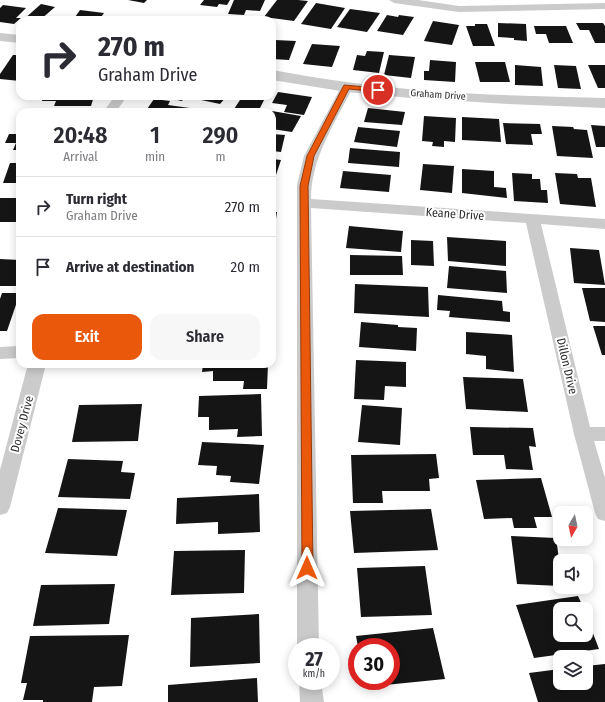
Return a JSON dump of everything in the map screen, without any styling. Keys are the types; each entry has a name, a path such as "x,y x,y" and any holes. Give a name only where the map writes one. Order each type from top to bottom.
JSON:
{"street":[{"path":"394,0 459,9 598,4"},
{"path":"0,37 16,39"},
{"name":"Graham Drive","path":"276,76 347,86 448,96 541,102 605,103"},
{"path":"308,638 304,186 311,156 347,86"},
{"name":"Keane Drive","path":"304,203 605,224"},
{"name":"Dillon Drive","path":"532,219 583,434 605,512"},
{"path":"0,352 16,352"},
{"name":"Dovey Drive","path":"0,507 36,368"},
{"path":"583,434 605,434"},
{"path":"311,690 312,702"}],"building":[{"path":"128,0 147,0 144,3"},
{"path":"204,0 230,0 227,5 219,4 217,7 200,5"},
{"path":"234,0 265,0 260,11 246,10 244,15 228,14"},
{"path":"277,0 308,1 294,21 276,19 276,16 265,16"},
{"path":"316,3 345,8 331,29 301,24"},
{"path":"41,4 55,7 45,16 28,16"},
{"path":"3,5 26,8 18,16 16,16 16,22 14,24 0,22 0,8"},
{"path":"350,9 380,13 367,32 337,27"},
{"path":"80,10 104,13 102,16 76,16"},
{"path":"387,15 414,17 403,35 377,31"},
{"path":"433,21 459,25 452,45 424,41"},
{"path":"498,23 526,24 527,41 498,37"},
{"path":"576,23 603,23 605,26 605,43 595,43 589,30 580,30"},
{"path":"475,24 487,24 495,46 473,46 466,26 475,26"},
{"path":"534,26 566,26 573,43 549,43 546,34 536,34"},
{"path":"276,40 296,41 289,60 276,59"},
{"path":"312,44 340,46 332,67 303,64"},
{"path":"367,51 384,52 379,73 353,70 357,55 365,56"},
{"path":"13,55 16,55 16,81 0,79 0,74"},
{"path":"389,55 415,57 411,78 384,75"},
{"path":"430,60 456,62 455,82 424,80 424,71 429,71"},
{"path":"475,62 505,62 510,82 480,82"},
{"path":"515,65 541,67 543,86 515,85"},
{"path":"554,65 576,66 581,89 558,88"},
{"path":"588,65 605,65 605,88 598,88"},
{"path":"278,92 312,97 304,115 284,112 287,105 272,103 274,100 276,100"},
{"path":"93,100 91,106 54,106 56,101 42,101"},
{"path":"153,100 162,100 170,101 168,105 190,108 148,108"},
{"path":"201,100 224,100 220,104"},
{"path":"240,100 264,100 260,108 235,108"},
{"path":"368,108 405,112 402,125 364,122"},
{"path":"276,112 301,116 292,132 276,130"},
{"path":"424,116 456,118 455,142 444,141 444,147 432,146 433,142 422,141"},
{"path":"462,117 499,119 501,142 462,140"},
{"path":"503,123 540,124 542,134 531,134 533,145 506,144"},
{"path":"591,125 605,126 605,147 596,147"},
{"path":"552,126 573,127 574,129 587,130 593,158 557,156"},
{"path":"358,127 400,131 397,147 354,142"},
{"path":"9,134 16,134 16,143 5,143"},
{"path":"276,134 285,135 281,152 276,151"},
{"path":"16,143 16,150 13,150"},
{"path":"350,148 400,152 399,167 348,163"},
{"path":"276,159 281,160 276,175"},
{"path":"10,163 16,163 16,183 3,183"},
{"path":"423,164 454,166 452,193 420,190"},
{"path":"462,169 494,171 494,187 506,188 507,198 462,193"},
{"path":"343,171 391,175 389,192 340,188"},
{"path":"512,173 532,174 532,179 540,179 541,190 547,190 548,203 514,201"},
{"path":"555,173 577,174 578,178 591,178 596,207 560,204"},
{"path":"0,198 16,198 16,222 0,222"},
{"path":"349,226 403,231 401,252 346,248"},
{"path":"447,237 506,241 506,266 448,261"},
{"path":"411,240 433,241 434,266 411,265"},
{"path":"570,248 599,250 605,285 574,283"},
{"path":"350,255 402,256 403,275 350,275"},
{"path":"0,259 16,260 16,286 0,286"},
{"path":"449,266 506,271 507,293 447,288"},
{"path":"355,284 428,287 429,317 354,313"},
{"path":"582,288 605,288 605,322 590,321"},
{"path":"2,293 16,293 16,305 7,331 0,331 0,299"},
{"path":"438,295 502,301 503,311 510,312 510,322 449,317 450,311 437,310"},
{"path":"361,322 417,328 416,351 359,347"},
{"path":"593,326 605,326 605,355 602,355"},
{"path":"466,332 512,335 514,372 486,369 486,356 466,354"},
{"path":"356,360 406,362 406,387 385,386 384,400 354,399"},
{"path":"202,368 268,368 267,389 243,389 244,381 213,381 213,371 202,372"},
{"path":"463,377 523,379 528,412 466,409"},
{"path":"261,394 262,436 237,437 238,429 209,430 209,417 198,417 199,396"},
{"path":"142,404 138,441 72,442 79,405"},
{"path":"362,405 402,408 400,445 358,442"},
{"path":"470,427 533,428 536,447 529,446 533,470 506,469 504,455 473,455"},
{"path":"202,442 264,445 259,484 230,482 231,476 216,475 217,466 198,465"},
{"path":"436,454 439,478 429,479 430,491 382,491 383,503 353,503 351,455"},
{"path":"68,459 123,461 121,472 135,473 130,499 58,497"},
{"path":"541,478 552,517 534,517 537,528 514,528 512,518 484,519 476,480"},
{"path":"259,494 260,532 218,534 218,522 176,524 177,498"},
{"path":"58,508 127,510 117,556 45,553"},
{"path":"431,509 438,550 354,553 350,511"},
{"path":"511,536 553,538 553,546 557,546 558,554 553,554 553,586 517,584"},
{"path":"245,550 244,593 171,595 174,551"},
{"path":"425,566 432,615 361,617 357,568"},
{"path":"115,584 109,624 33,626 41,585"},
{"path":"578,596 581,602 553,602 553,642 593,642 593,633 599,649 553,650 553,655 534,658 516,605"},
{"path":"259,614 260,663 190,667 191,618"},
{"path":"433,628 445,679 400,684 400,638 356,638 356,636"},
{"path":"129,635 122,686 94,687 92,702 43,702 43,700 23,700 27,683 21,683 30,636"},
{"path":"605,664 605,702 538,702 529,673 553,670 553,690 593,690 593,665"},
{"path":"257,678 258,702 168,702 168,685"}],"route":[{"path":"307,568 304,186 307,168 316,144 347,86 378,90"}]}
